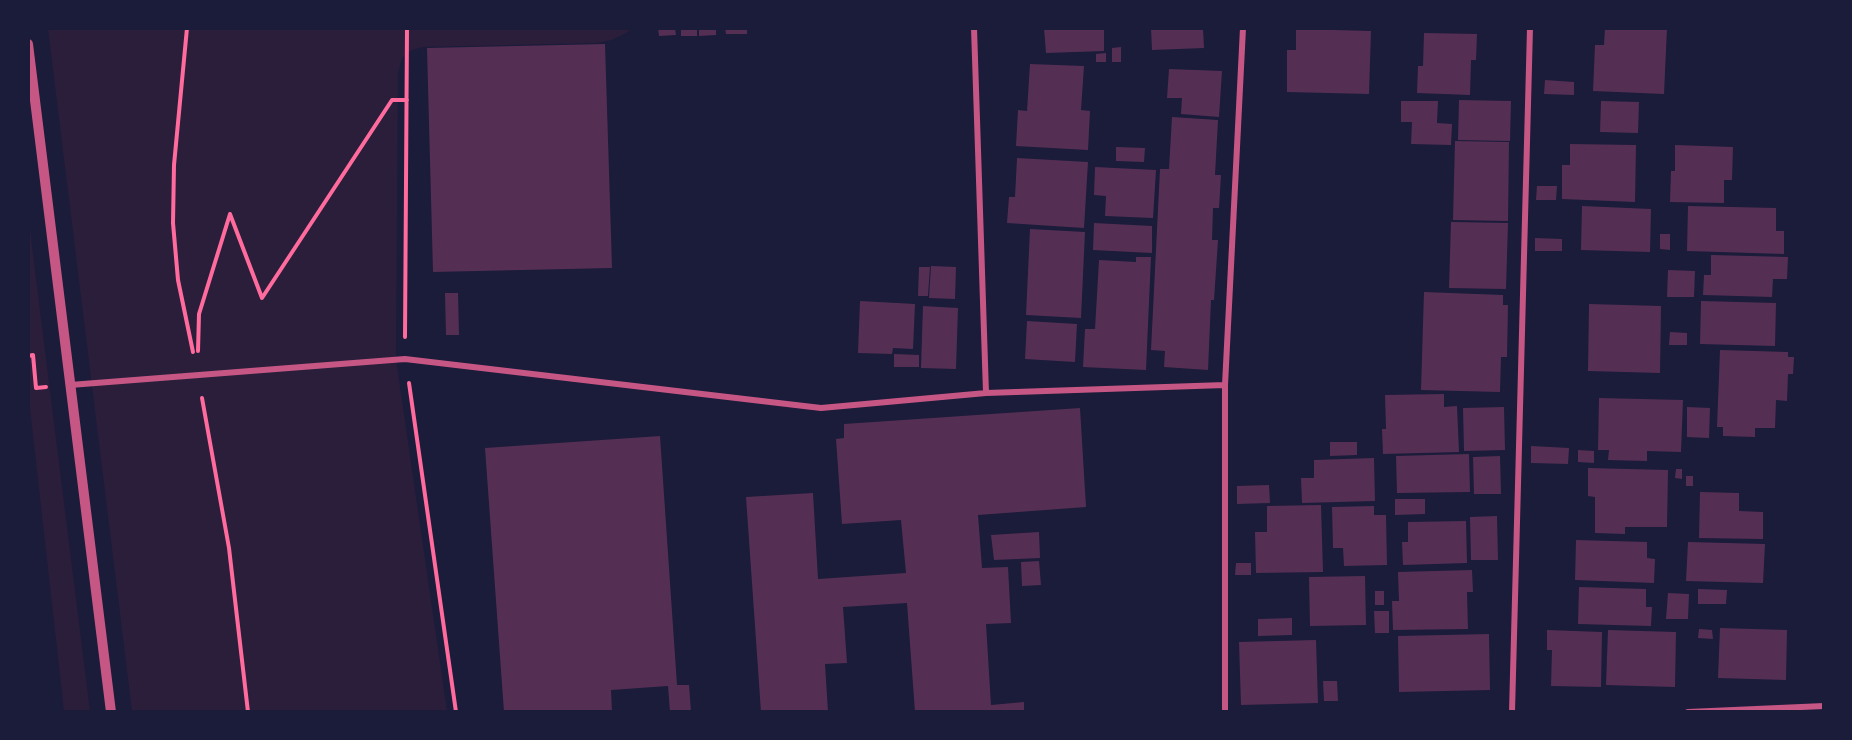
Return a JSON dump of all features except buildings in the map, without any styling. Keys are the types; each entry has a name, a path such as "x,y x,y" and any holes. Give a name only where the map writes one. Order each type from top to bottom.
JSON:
{"street":[{"path":"974,28 986,393"},
{"path":"1225,711 1225,385 1243,28"},
{"path":"1512,711 1530,28"},
{"path":"28,45 111,711"},
{"path":"70,385 405,359 821,408 986,393 1225,385"},
{"path":"1688,711 1824,706"}],"path":[{"path":"187,28 174,165 172,223 177,280 198,375 229,548 248,711"},
{"path":"407,28 405,359 456,711"},
{"path":"198,375 199,314 230,214 262,298 392,100 407,100"},
{"path":"28,356 33,355 36,388"}],"shaded area":[{"path":"48,29 631,29 612,40 597,43 423,47 412,50 402,58 398,73 396,359 447,711 132,711"},
{"path":"28,214 90,711 64,711 29,400"}]}
